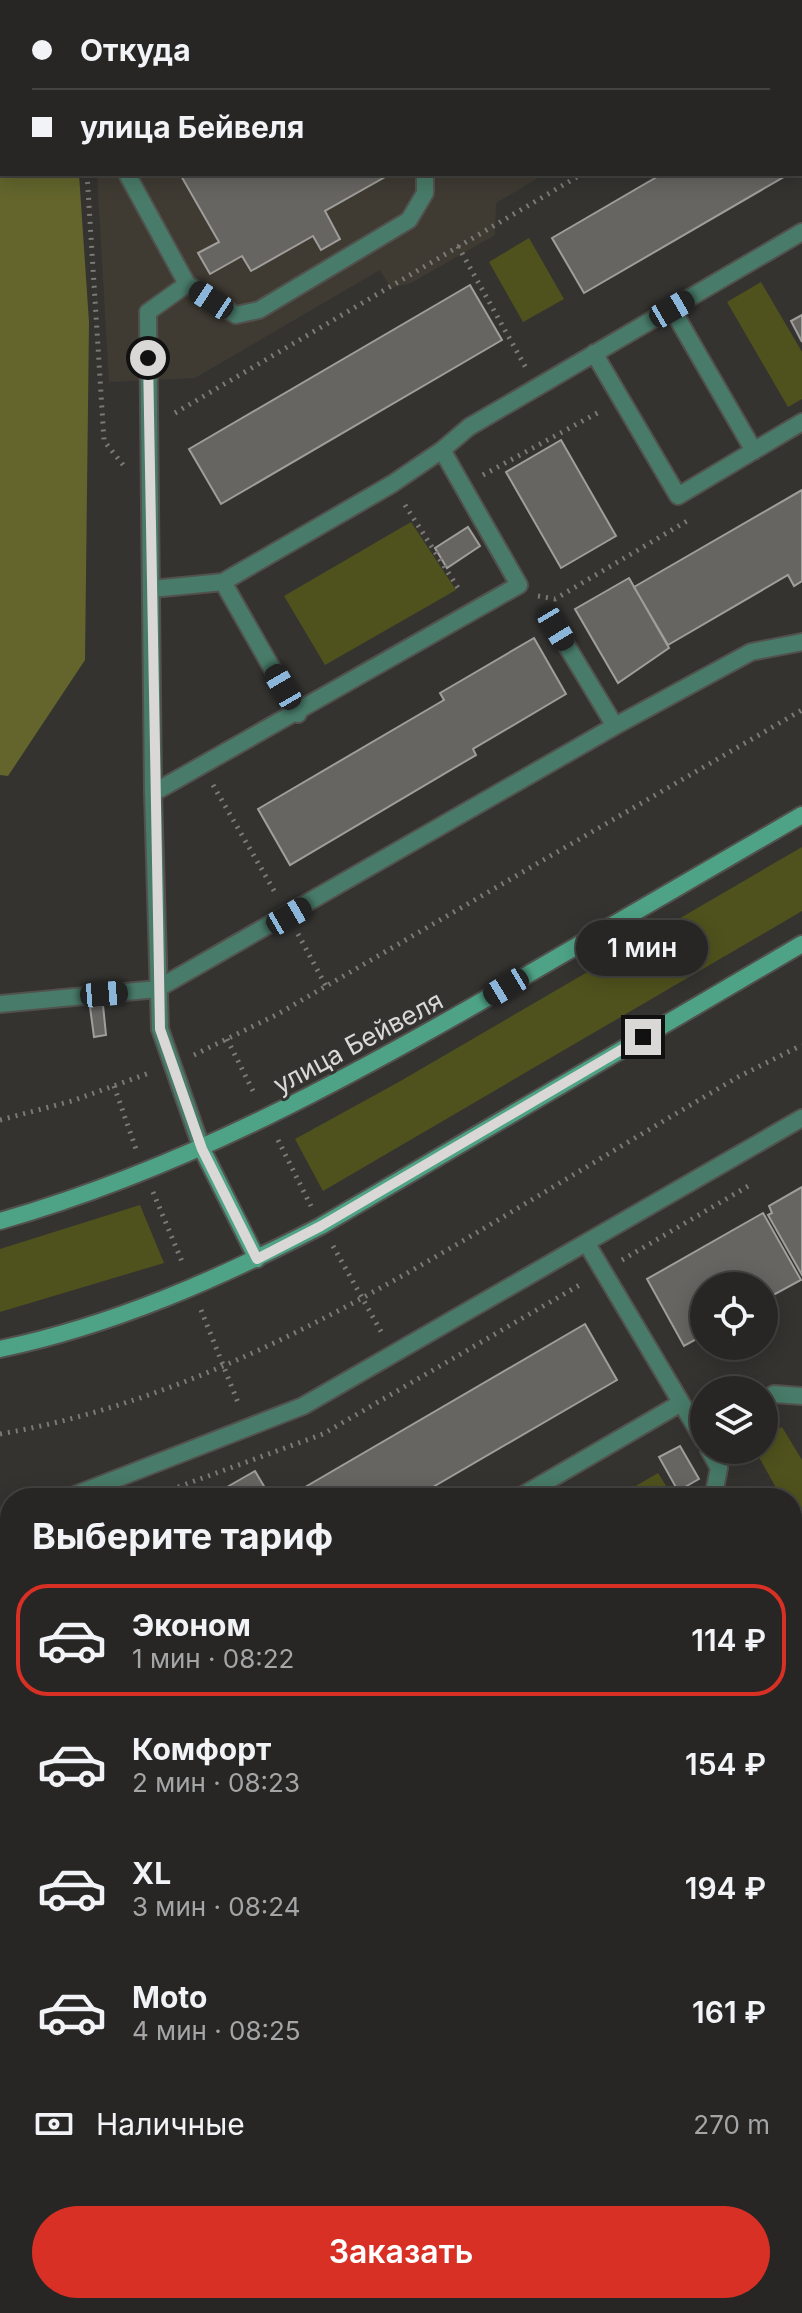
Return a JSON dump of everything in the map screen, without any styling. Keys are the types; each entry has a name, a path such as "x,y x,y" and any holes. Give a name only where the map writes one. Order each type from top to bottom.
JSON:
{"main road":[{"name":"улица Бейвеля","path":"0,1221 77,1198 202,1149 404,1046 802,815"},
{"path":"0,1349 145,1308 257,1259 321,1226 802,944"},
{"path":"202,1149 257,1259"}],"lane":[{"path":"128,176 187,284 236,315 259,310 409,220 425,193 425,176"},
{"path":"152,589 223,582 392,484 442,450 469,427 801,234"},
{"path":"187,284 148,312 153,793 160,1029 202,1149"},
{"path":"672,309 754,451"},
{"path":"594,353 678,496 802,422"},
{"path":"153,793 298,714 519,585 442,450"},
{"path":"223,582 298,714"},
{"path":"556,628 615,726"},
{"path":"0,1004 157,989 289,916 615,726 751,652 802,642"},
{"path":"93,1488 303,1406 802,1118"},
{"path":"587,1244 690,1417"},
{"path":"778,1394 802,1396"},
{"path":"535,1488 681,1403"},
{"path":"715,1488 719,1468 717,1464"}],"path":[{"path":"87,176 104,441 152,501"},
{"path":"150,428 579,176"},
{"path":"458,246 537,387"},
{"path":"461,487 622,399"},
{"path":"392,484 474,611"},
{"path":"0,1120 72,1101 172,1065 278,1014 802,710"},
{"path":"202,767 326,986"},
{"path":"0,1434 52,1425 150,1397 363,1300 738,1077 802,1045"},
{"path":"175,1488 323,1434 750,1185"}],"shaded area":[{"path":"0,176 79,176 89,322 85,660 8,776 0,775"},
{"path":"97,176 542,176 496,203 495,235 411,283 391,288 380,270 195,378 109,382"},
{"path":"529,238 564,299 523,322 489,262"},
{"path":"761,282 802,352 802,399 788,407 727,302"},
{"path":"411,522 456,590 325,665 284,596"},
{"path":"802,847 802,911 323,1191 295,1139"},
{"path":"140,1205 164,1263 0,1312 0,1249"},
{"path":"782,1427 802,1460 802,1488 775,1486 763,1464 778,1464 778,1429"},
{"path":"658,1473 667,1488 632,1488"}],"building":[{"path":"181,176 385,176 325,211 340,239 321,250 313,236 251,271 242,256 210,274 198,253 219,242"},
{"path":"659,176 786,176 584,293 552,238"},
{"path":"470,285 502,340 221,504 189,449"},
{"path":"802,315 802,342 791,321"},
{"path":"561,440 616,536 561,568 506,472"},
{"path":"802,490 802,581 794,586 788,575 668,645 634,587"},
{"path":"468,527 480,546 447,568 435,548"},
{"path":"629,578 669,648 618,683 575,609"},
{"path":"534,638 566,694 473,749 476,755 290,865 258,809 444,700 440,693"},
{"path":"103,1005 106,1035 94,1037 90,1007"},
{"path":"802,1187 802,1275 768,1215 772,1213 769,1206"},
{"path":"763,1213 801,1280 778,1292 778,1272 690,1272 690,1343 684,1346 647,1279"},
{"path":"585,1324 617,1380 431,1488 303,1488"},
{"path":"680,1446 699,1479 683,1488 676,1488 659,1457"},
{"path":"255,1471 265,1488 225,1488"}],"route":[{"path":"148,358 153,793 160,1029 202,1149 257,1259 321,1226 643,1037"}]}
